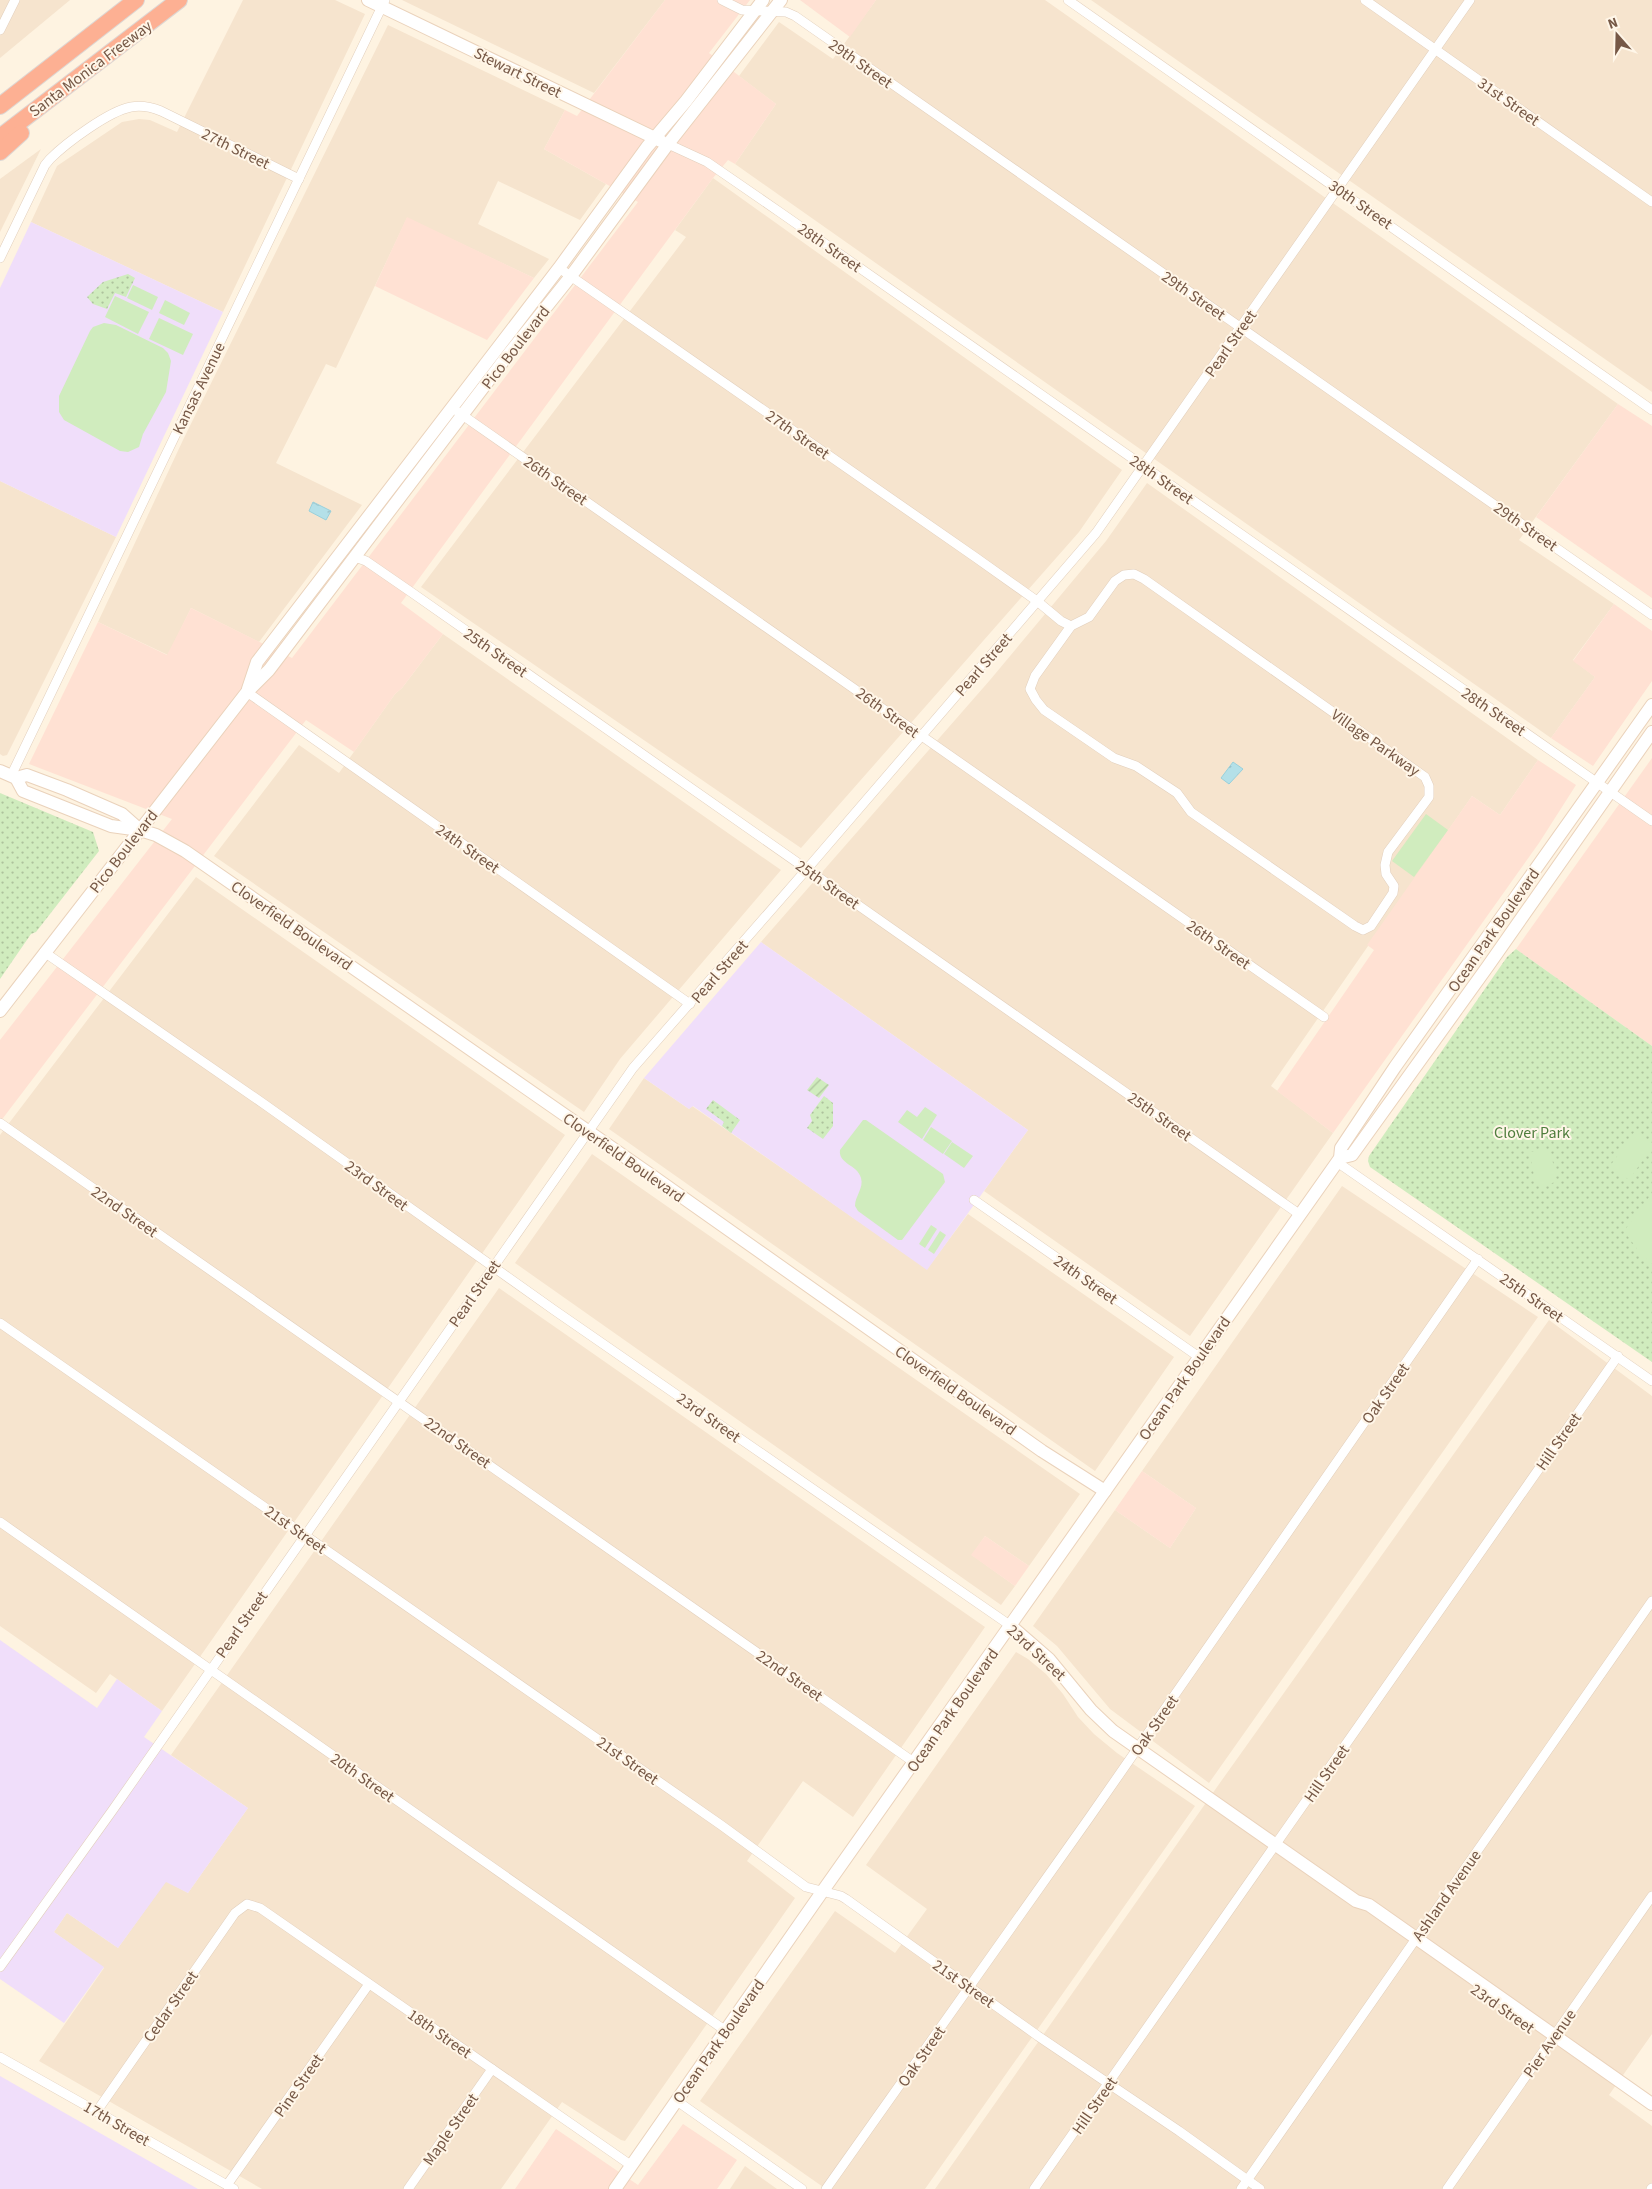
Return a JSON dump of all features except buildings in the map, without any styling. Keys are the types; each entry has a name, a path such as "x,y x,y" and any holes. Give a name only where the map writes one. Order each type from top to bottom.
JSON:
{"highway":[{"name":"Santa Monica Freeway","path":"0,106 136,0"},
{"name":"Santa Monica Freeway","path":"0,137 180,0"},
{"path":"0,152 81,76"},
{"path":"0,100 23,87"}],"street":[{"path":"0,30 15,0"},
{"name":"Stewart Street","path":"368,0 383,3 668,144"},
{"name":"29th Street","path":"722,0 742,10 786,12 795,16 1652,615"},
{"name":"Pico Boulevard","path":"0,1011 247,692 269,670 355,557 451,408 654,138 686,101 763,0"},
{"name":"Pico Boulevard","path":"247,692 257,662 340,554 463,415 571,276 668,144 781,0"},
{"name":"30th Street","path":"1068,0 1339,188 1652,410"},
{"name":"31st Street","path":"1365,0 1652,202"},
{"name":"Pearl Street","path":"0,1967 112,1811 632,1068 807,870 1096,533 1470,0"},
{"name":"Kansas Avenue","path":"9,775 347,81 383,3"},
{"name":"27th Street","path":"0,258 45,166 56,153 106,117 130,107 150,107 299,179"},
{"name":"28th Street","path":"668,144 708,162 1652,821"},
{"name":"27th Street","path":"558,268 1037,601 1061,622 1071,626"},
{"name":"26th Street","path":"451,408 1324,1017"},
{"path":"340,554 355,557"},
{"name":"25th Street","path":"355,557 366,561 418,597 1299,1214"},
{"name":"Village Parkway","path":"1124,574 1134,574 1144,579 1426,777 1429,786 1429,797 1388,852 1385,865 1386,874 1394,886 1393,893 1371,926 1363,930 1355,926 1191,812 1177,793 1136,766 1114,758 1044,710 1030,689 1034,676 1071,626 1089,617 1115,580 1124,574"},
{"name":"24th Street","path":"247,692 690,1004"},
{"name":"Ocean Park Boulevard","path":"615,2189 1338,1160 1341,1148 1395,1067 1652,705"},
{"name":"Ocean Park Boulevard","path":"1338,1160 1352,1155 1488,966 1652,732"},
{"name":"Cloverfield Boulevard","path":"9,775 27,775 67,790 122,814 140,830"},
{"name":"Cloverfield Boulevard","path":"9,775 23,791 111,826 140,830 156,835 185,851 1042,1451 1105,1491"},
{"name":"23rd Street","path":"44,952 1011,1626 1049,1659 1103,1722 1137,1749 1356,1901 1363,1912 1414,1941 1552,2038 1652,2112"},
{"name":"22nd Street","path":"0,1123 915,1763"},
{"name":"25th Street","path":"1338,1160 1652,1381"},
{"name":"24th Street","path":"974,1200 1199,1357"},
{"name":"Oak Street","path":"826,2189 1137,1749 1478,1260"},
{"name":"21st Street","path":"0,1322 721,1825 806,1887 846,1900 1260,2189"},
{"name":"Hill Street","path":"1034,2189 1618,1356"},
{"name":"20th Street","path":"0,1522 726,2031"},
{"name":"Ashland Avenue","path":"1241,2189 1652,1601"},
{"name":"Pier Avenue","path":"1447,2189 1652,1896"},
{"name":"18th Street","path":"247,1904 260,1908 632,2166"},
{"name":"Cedar Street","path":"97,2111 236,1914 247,1904"},
{"name":"Pine Street","path":"231,2187 369,1984"},
{"name":"23rd Street","path":"1552,2038 1652,2104"},
{"name":"17th Street","path":"0,2057 231,2187"},
{"name":"Maple Street","path":"408,2189 492,2069"},
{"path":"677,2101 802,2189"}],"shaded area":[{"path":"0,0 70,0 0,58"},
{"path":"243,0 335,0 365,14 223,312 31,222 57,166 122,122 139,119 150,120 177,132"},
{"path":"402,0 665,0 594,93"},
{"path":"665,0 750,0 709,53 776,104 735,164 728,160 713,178 401,603 443,634 402,688 395,694 354,752 306,720 0,1122 0,1040 172,819 29,764 98,622 167,655 191,608 292,658 638,202 544,149 565,110 577,116"},
{"path":"800,0 876,0 850,37"},
{"path":"876,0 1045,0 1618,404 1519,540 1614,604 1573,660 1595,677 1551,738 735,164 776,104 739,76 779,22 833,59"},
{"path":"1091,0 1652,0 1652,392"},
{"path":"388,25 565,110 544,149 606,184 580,220 498,181 478,224 549,259 534,278 407,218 336,368 326,364 276,463 362,505 259,642 191,608 168,655 98,622 183,440"},
{"path":"41,149 0,232 0,179"},
{"path":"713,178 1122,470 1079,532 801,848 421,587 686,237 675,230"},
{"path":"407,217 534,278 487,340 375,286"},
{"path":"31,222 223,312 116,537 0,481 0,288"},
{"path":"1618,404 1652,426 1652,598 1536,517"},
{"path":"0,481 116,537 7,755 3,756 0,754"},
{"path":"1147,483 1538,760 1500,815 1472,796 1271,1086 1333,1133 1190,1336 984,1191 1028,1130 761,942 990,680 1106,541"},
{"path":"1614,604 1652,631 1652,681 1593,766 1551,738 1595,677 1573,661"},
{"path":"443,634 781,870 620,1059 584,1112 214,856 299,745 339,773 395,694 402,688"},
{"path":"1652,758 1652,1046 1516,949"},
{"path":"1538,760 1576,785 1539,843 1333,1133 1277,1091 1374,950 1367,945 1472,796 1500,815"},
{"path":"196,877 565,1135 162,1711 110,1674 96,1693 0,1626 0,1135"},
{"path":"761,942 1028,1130 927,1270 693,1106 689,1109 644,1078"},
{"path":"644,1078 689,1109 692,1106 927,1269 968,1214 1174,1357 1095,1471 609,1129"},
{"path":"592,1154 1080,1494 1029,1566 985,1536 972,1555 1015,1586 1001,1605 515,1263"},
{"path":"1342,1186 1538,1317 1209,1783 1110,1709 1057,1646 1033,1626 1115,1510 1170,1548 1196,1508 1142,1471"},
{"path":"499,1288 985,1627 853,1817 803,1781 747,1861 795,1898 625,2141 562,2102 501,2189 262,2189 39,2061 104,1968 54,1932 67,1913 118,1948 166,1881 188,1893 248,1808 171,1755"},
{"path":"1549,1320 1652,1396 1652,2034 1609,2095 1652,2126 1652,2189 935,2189 1217,1787"},
{"path":"1142,1471 1196,1508 1170,1548 1115,1510"},
{"path":"985,1536 1029,1566 1015,1586 971,1555"},
{"path":"0,1640 97,1708 117,1679 162,1711 144,1737 248,1808 188,1893 166,1882 118,1948 67,1913 54,1932 104,1967 64,2023 0,1979"},
{"path":"1016,1652 1046,1674 1063,1694 1078,1717 1094,1734 1117,1753 1195,1806 925,2189 826,2189 700,2101 835,1911 895,1953 927,1909 866,1865"},
{"path":"0,2076 198,2189 0,2189"},
{"path":"683,2124 737,2160 717,2189 515,2189 556,2129 638,2185"},
{"path":"745,2166 777,2189 730,2189"}],"green space":[{"path":"128,274 135,278 126,297 115,293 107,309 93,304 87,297 103,282"},
{"path":"133,285 158,297 152,310 127,298"},
{"path":"115,296 149,312 138,334 105,317"},
{"path":"165,300 190,313 184,325 159,313"},
{"path":"159,318 193,334 183,355 149,339"},
{"path":"104,323 116,325 163,348 168,353 171,361 166,392 143,434 139,447 128,452 120,451 64,420 59,412 59,396 90,331 93,327"},
{"path":"0,793 93,832 99,851 36,932 31,934 0,979"},
{"path":"1426,814 1448,830 1414,877 1392,861"},
{"name":"Clover Park","path":"1516,949 1652,1046 1652,1362 1370,1167 1368,1161 1369,1156 1507,957"},
{"path":"817,1077 829,1085 819,1098 807,1090"},
{"path":"824,1096 833,1103 833,1126 823,1139 807,1128 812,1121 810,1115"},
{"path":"713,1100 740,1120 731,1133 722,1126 724,1122 706,1109"},
{"path":"925,1107 937,1115 922,1139 898,1122 907,1110 917,1117"},
{"path":"863,1120 866,1120 943,1174 945,1182 902,1240 898,1240 858,1211 855,1206 862,1182 861,1178 856,1170 842,1158 840,1150"},
{"path":"931,1127 952,1141 943,1154 923,1140"},
{"path":"1635,1131 1652,1143 1652,1147 1629,1180 1610,1166"},
{"path":"952,1142 973,1156 964,1168 944,1154"},
{"path":"1550,1149 1557,1182 1536,1186 1530,1154 1531,1152"},
{"path":"1652,1193 1652,1264 1640,1253 1624,1231"},
{"path":"931,1225 937,1229 925,1248 919,1244"},
{"path":"940,1231 946,1235 934,1254 928,1250"}],"water":[{"path":"313,502 331,511 326,520 309,511"},
{"path":"1233,762 1243,769 1229,784 1221,778"}]}
